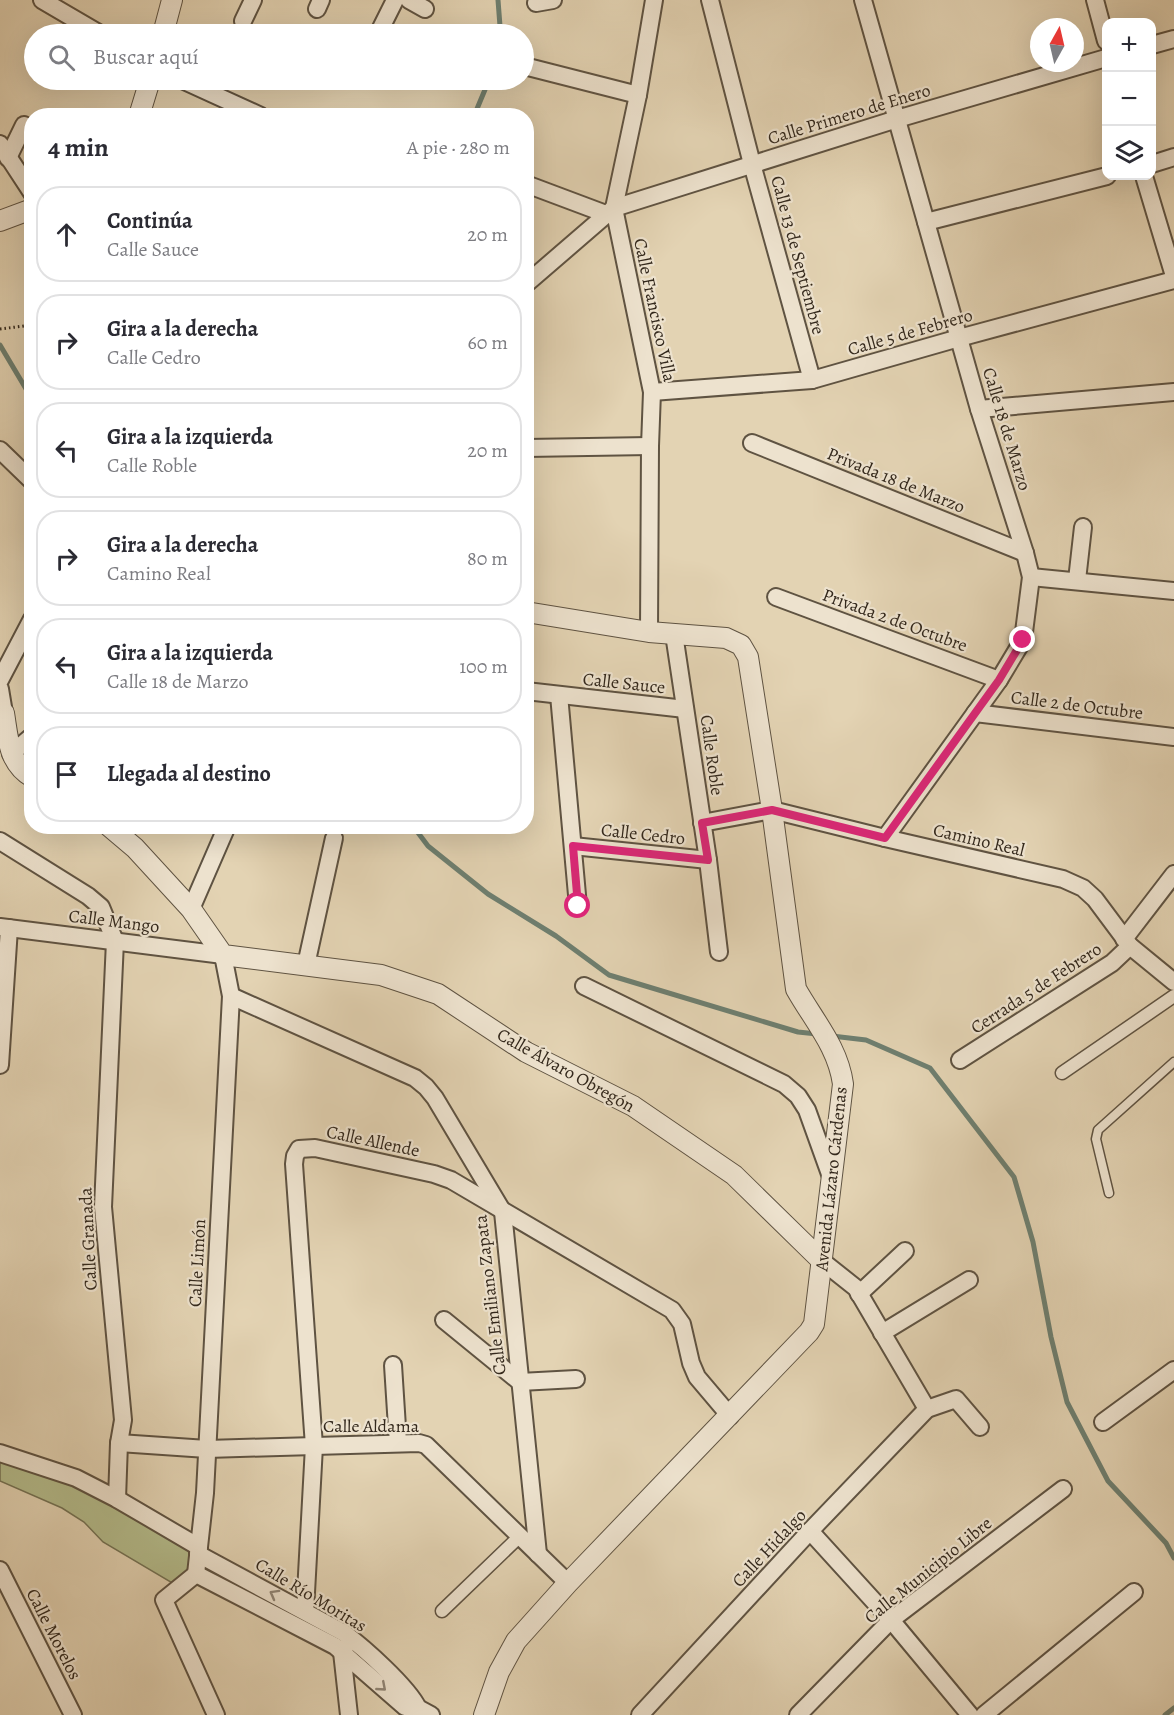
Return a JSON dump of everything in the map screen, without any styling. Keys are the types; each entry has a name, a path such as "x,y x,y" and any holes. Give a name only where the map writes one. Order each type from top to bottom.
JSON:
{"street":[{"path":"42,0 83,24"},
{"path":"166,24 172,0"},
{"path":"243,21 253,0"},
{"path":"383,24 395,0"},
{"path":"409,0 425,9"},
{"name":"Calle Francisco Villa","path":"649,632 652,392 610,211 638,95 654,0"},
{"name":"Calle 13 de Septiembre","path":"710,0 752,164 812,380"},
{"name":"Calle 18 de Marzo","path":"863,0 979,409 1031,577 1023,640 999,680 885,838"},
{"path":"1095,0 1102,24"},
{"path":"1156,44 1174,39"},
{"name":"Calle Primero de Enero","path":"534,277 610,211 897,119 1102,59"},
{"path":"534,69 638,95"},
{"path":"141,108 147,90"},
{"path":"204,90 243,108"},
{"path":"24,125 4,151 24,182"},
{"path":"1156,163 1174,157"},
{"path":"926,222 1102,177"},
{"path":"1145,180 1174,278"},
{"path":"534,187 610,211"},
{"path":"0,221 24,212"},
{"name":"Calle 5 de Febrero","path":"652,392 812,380 1174,278"},
{"path":"979,409 1174,392"},
{"name":"Privada 18 de Marzo","path":"752,443 1025,552"},
{"path":"534,448 650,446"},
{"path":"0,450 24,473"},
{"path":"1077,580 1083,527"},
{"path":"1031,577 1174,591"},
{"name":"Privada 2 de Octubre","path":"776,597 999,680"},
{"name":"Avenida Lázaro Cárdenas","path":"484,1715 499,1672 511,1648 568,1583 808,1332 816,1314 830,1174 843,1084 832,1046 810,1014 796,988 748,657 741,645 726,638 649,632 534,613"},
{"path":"0,680 24,634"},
{"name":"Calle Roble","path":"674,634 708,860 719,952"},
{"path":"0,689 10,754 24,772"},
{"name":"Calle Sauce","path":"534,692 685,708"},
{"name":"Calle Sauce","path":"559,695 578,906"},
{"name":"Calle 2 de Octubre","path":"975,713 1174,737"},
{"path":"10,754 24,743"},
{"name":"Camino Real","path":"702,823 772,810 1063,879 1083,888 1095,899 1127,942 1174,982"},
{"path":"118,834 135,848 191,909 223,955"},
{"path":"191,909 224,834"},
{"path":"306,965 334,838"},
{"path":"0,841 88,896 101,908 116,941"},
{"name":"Calle Cedro","path":"573,846 708,860"},
{"name":"Cerrada 5 de Febrero","path":"960,1060 1112,963 1174,874"},
{"path":"0,1065 4,928"},
{"name":"Calle Mango","path":"4,928 223,955"},
{"name":"Calle Granada","path":"116,941 103,1208 123,1420 119,1443 117,1498"},
{"name":"Calle Álvaro Obregón","path":"223,955 381,975 438,994 526,1052 633,1106 734,1175 822,1261 856,1288 927,1409"},
{"name":"Calle Limón","path":"196,1574 207,1449 231,996 223,955"},
{"path":"584,986 784,1084 798,1096 807,1110 830,1174"},
{"name":"Calle Emiliano Zapata","path":"231,996 415,1078 435,1098 503,1212 538,1554"},
{"path":"1062,1073 1174,996"},
{"name":"Calle Allende","path":"305,1611 314,1446 294,1164 299,1149 315,1148 434,1174 451,1180 672,1310 682,1324 691,1363 697,1377 730,1416"},
{"path":"859,1294 905,1251"},
{"path":"882,1333 969,1280"},
{"path":"444,1320 520,1382 576,1379"},
{"path":"393,1365 398,1443"},
{"path":"1103,1422 1174,1370"},
{"path":"927,1409 956,1399 980,1427"},
{"name":"Calle Hidalgo","path":"640,1715 810,1531 927,1409"},
{"name":"Calle Aldama","path":"119,1443 207,1449 398,1443 426,1445 568,1583"},
{"name":"Calle Río Moritas","path":"0,1453 76,1478 117,1498 199,1550 305,1611 347,1645 405,1707 424,1711"},
{"name":"Calle Municipio Libre","path":"798,1715 891,1620 1063,1489"},
{"path":"810,1531 891,1620 970,1715"},
{"path":"442,1611 520,1536"},
{"name":"Calle Morelos","path":"0,1570 73,1715"},
{"path":"196,1574 164,1600 216,1715"},
{"name":"Calle Río Moritas","path":"196,1574 347,1645"},
{"path":"984,1715 1134,1592"},
{"path":"347,1645 349,1715"}],"lane":[{"path":"1109,1193 1096,1139 1098,1130 1174,1062"}],"path":[{"path":"0,329 24,326"}],"green space":[{"path":"0,1459 75,1481 199,1548 179,1587 103,1542 84,1522 62,1508 0,1481"}],"waterway":[{"path":"498,0 500,24"},
{"path":"477,108 485,90"},
{"path":"0,345 24,386"},
{"path":"419,834 428,846 488,894 556,936 609,975 798,1032 817,1034"},
{"path":"832,1036 866,1040 930,1068 1014,1177 1033,1242 1051,1337 1067,1402 1108,1481 1166,1543 1174,1558"},
{"path":"1165,1715 1174,1708"}],"route":[{"path":"578,906 573,846 708,860 702,823 772,810 885,838 999,680 1023,640"}]}
